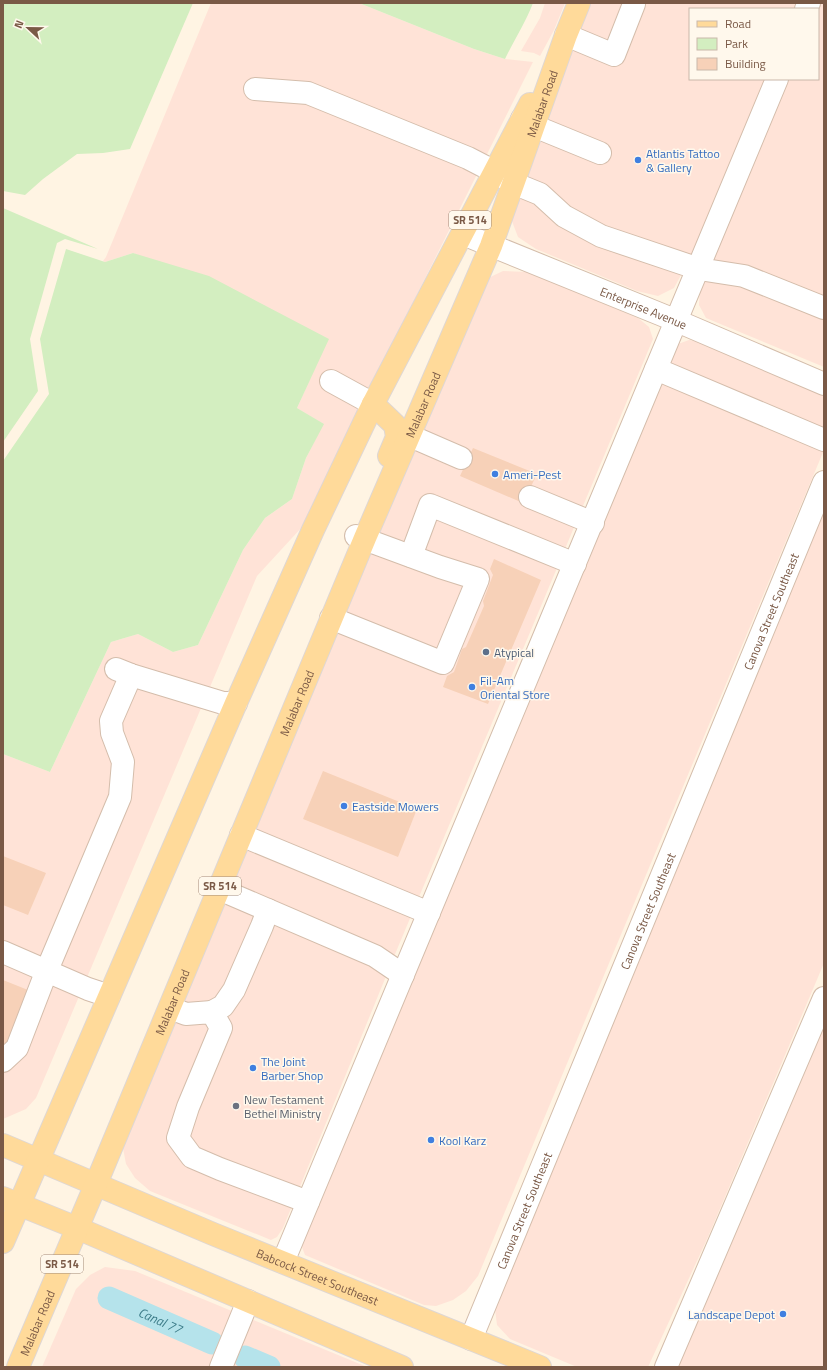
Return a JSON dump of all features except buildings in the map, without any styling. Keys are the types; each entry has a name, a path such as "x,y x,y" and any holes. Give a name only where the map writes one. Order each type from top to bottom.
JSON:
{"main road":[{"name":"Malabar Road","path":"18,1367 78,1228 344,589 347,558 360,537 408,436 491,246 513,183 528,122 579,3"},
{"name":"Malabar Road","path":"3,1242 11,1201 39,1160 109,996 313,530 373,404 494,172 528,122"},
{"path":"360,537 397,437 395,425 373,404"},
{"name":"Babcock Street Southeast","path":"3,1145 540,1367"},
{"path":"11,1201 78,1228 402,1367"}],"street":[{"path":"566,35 614,55 634,4"},
{"path":"283,1262 699,269 777,80"},
{"path":"254,89 308,93 468,158 513,183 540,194 564,216 601,236 699,269 744,276 824,308"},
{"path":"528,122 600,153"},
{"name":"Enterprise Avenue","path":"462,234 677,321 824,384"},
{"path":"656,369 824,440"},
{"path":"331,381 373,404"},
{"path":"408,436 461,458"},
{"name":"Canova Street Southeast","path":"470,1339 824,482"},
{"path":"530,497 592,524"},
{"path":"411,556 430,505 575,564"},
{"path":"331,618 443,663 478,579 360,537"},
{"path":"3,1061 17,1048 47,970 120,797 123,762 112,733 111,721 123,672 223,703 236,704"},
{"path":"241,835 429,913"},
{"path":"219,889 375,956 403,975"},
{"path":"170,1008 186,1014 212,1012 223,1006 234,990 268,910"},
{"path":"3,952 88,989 109,996"},
{"path":"666,1367 824,998"},
{"path":"212,1012 221,1028 188,1107 178,1138 192,1157 308,1202"},
{"path":"221,1367 248,1301"}],"shaded area":[{"path":"211,3 359,3 474,49 505,59 533,62 310,509 303,526 257,576 36,1098 26,1109 3,1119 3,754 50,772 111,642 138,634 173,652 198,645 243,550 265,518 292,499 306,458 323,424 297,408 328,339 133,253 105,262 103,261 106,257"},
{"path":"545,3 565,3 554,30 540,56 534,53 521,51 540,18"},
{"path":"587,3 798,3 796,8 689,8 689,80 766,80 695,249 674,288 658,296 637,291 536,249 518,237 510,216"},
{"path":"820,3 824,3 824,367 706,318 699,305 700,287 788,80 819,80 818,8"},
{"path":"503,271 528,272 638,318 649,327 653,339 398,947 283,1228 277,1237 271,1240 150,1191 135,1178 126,1164 123,1148 480,282"},
{"path":"689,340 697,341 820,392 824,396 824,450 478,1276 466,1291 453,1300 436,1306 424,1305 305,1255 302,1247 304,1232 671,353 678,344"},
{"path":"824,504 824,963 708,1237 648,1367 577,1367 510,1339 497,1325 494,1301"},
{"path":"824,1010 824,1367 672,1367"},
{"path":"105,1267 135,1271 367,1367 42,1367 76,1289 90,1275"}],"green space":[{"path":"3,3 193,3 130,149 103,153 77,154 43,179 25,195 3,191"},
{"path":"359,3 533,3 505,59 474,49"},
{"path":"3,208 98,249 65,239 57,243 30,339 38,391 3,442"},
{"path":"66,249 105,262 133,253 209,276 329,339 297,408 324,424 306,458 292,499 265,518 243,550 198,645 173,652 138,634 111,642 50,772 3,754 3,461 49,394 40,339"}],"waterway":[{"name":"Canal 77","path":"109,1298 212,1343"},
{"name":"Canal 77","path":"245,1357 269,1367"}],"place":[{"name":"Atlantis Tattoo & Gallery","path":"638,160"},
{"name":"Ameri-Pest","path":"495,474"},
{"name":"Atypical","path":"486,652"},
{"name":"Fil-Am Oriental Store","path":"472,687"},
{"name":"Eastside Mowers","path":"344,806"},
{"name":"The Joint Barber Shop","path":"253,1068"},
{"name":"New Testament Bethel Ministry","path":"236,1106"},
{"name":"Kool Karz","path":"431,1140"},
{"name":"Landscape Depot","path":"783,1314"}]}
